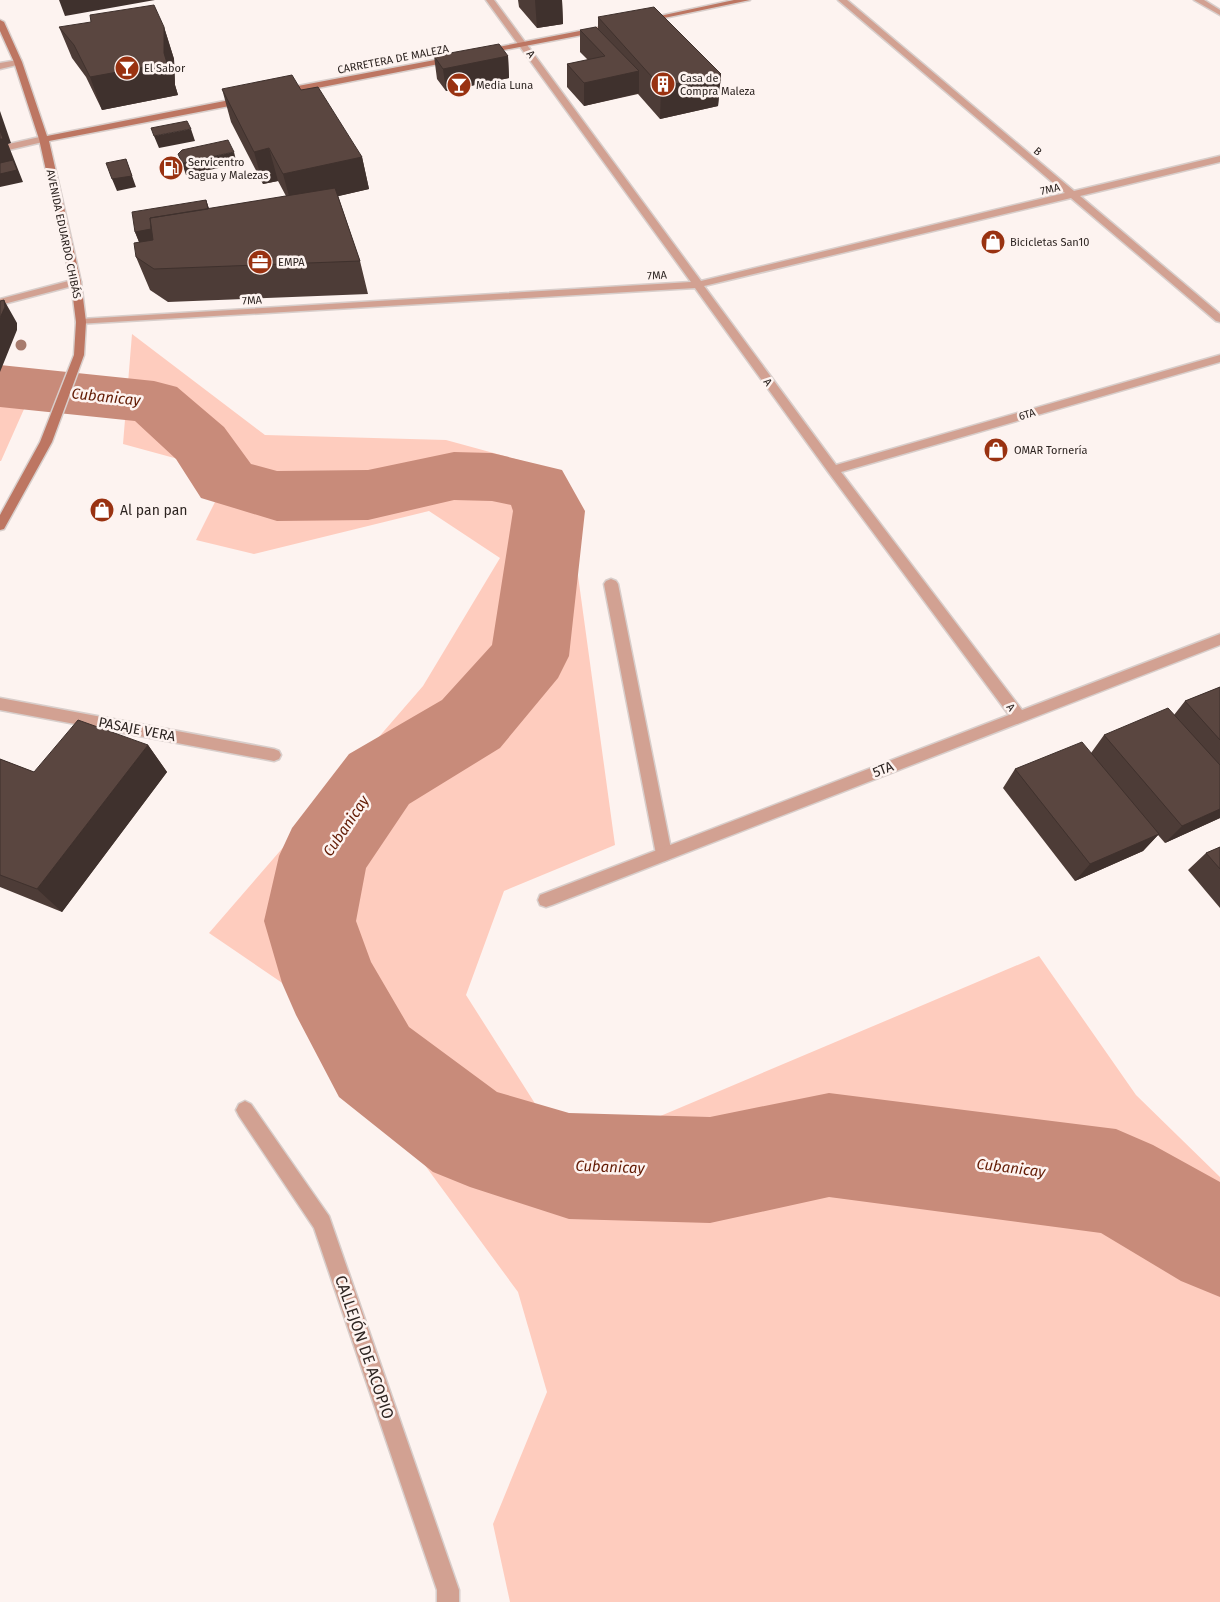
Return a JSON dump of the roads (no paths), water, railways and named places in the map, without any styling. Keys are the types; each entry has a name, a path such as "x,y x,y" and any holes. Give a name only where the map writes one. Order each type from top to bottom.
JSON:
{"main road":[{"path":"640,21 746,0"},
{"name":"AVENIDA EDUARDO CHIBÁS","path":"0,22 18,62 44,139 76,282 81,322 79,355 46,442 0,526"},
{"name":"CARRETERA DE MALEZA","path":"268,95 610,27"},
{"path":"44,139 259,97"}],"street":[{"name":"A","path":"490,0 833,470 1018,717"},
{"name":"B","path":"842,0 1220,319"},
{"path":"1198,0 1220,13"},
{"path":"0,66 18,62"},
{"path":"0,149 44,139"},
{"name":"7MA","path":"81,322 697,285 1074,196 1220,159"},
{"path":"0,302 76,282"},
{"name":"6TA","path":"833,470 1220,358"},
{"path":"611,584 664,854"},
{"name":"5TA","path":"546,900 1220,639"},
{"name":"PASAJE VERA","path":"0,704 274,755"},
{"name":"CALLEJÓN DE ACOPIO","path":"245,1110 322,1223 448,1590 448,1602"}],"waterway":[{"name":"Cubanicay","path":"0,386 154,402 200,443 226,481 277,496 368,495 454,476 492,477 537,487 549,511 530,656 471,724 379,779 324,856 310,921 330,983 374,1062 470,1135 569,1166 710,1170 829,1145 1116,1182 1220,1242"}],"place":[{"name":"El Sabor","path":"127,68"},
{"name":"Casa de Compra Maleza","path":"663,84"},
{"name":"Media Luna","path":"459,85"},
{"name":"Servicentro Sagua y Malezas","path":"171,168"},
{"name":"Bicicletas San10","path":"993,242"},
{"name":"EMPA","path":"260,262"},
{"name":"OMAR Tornería","path":"996,450"},
{"name":"Al pan pan","path":"102,510"}]}
